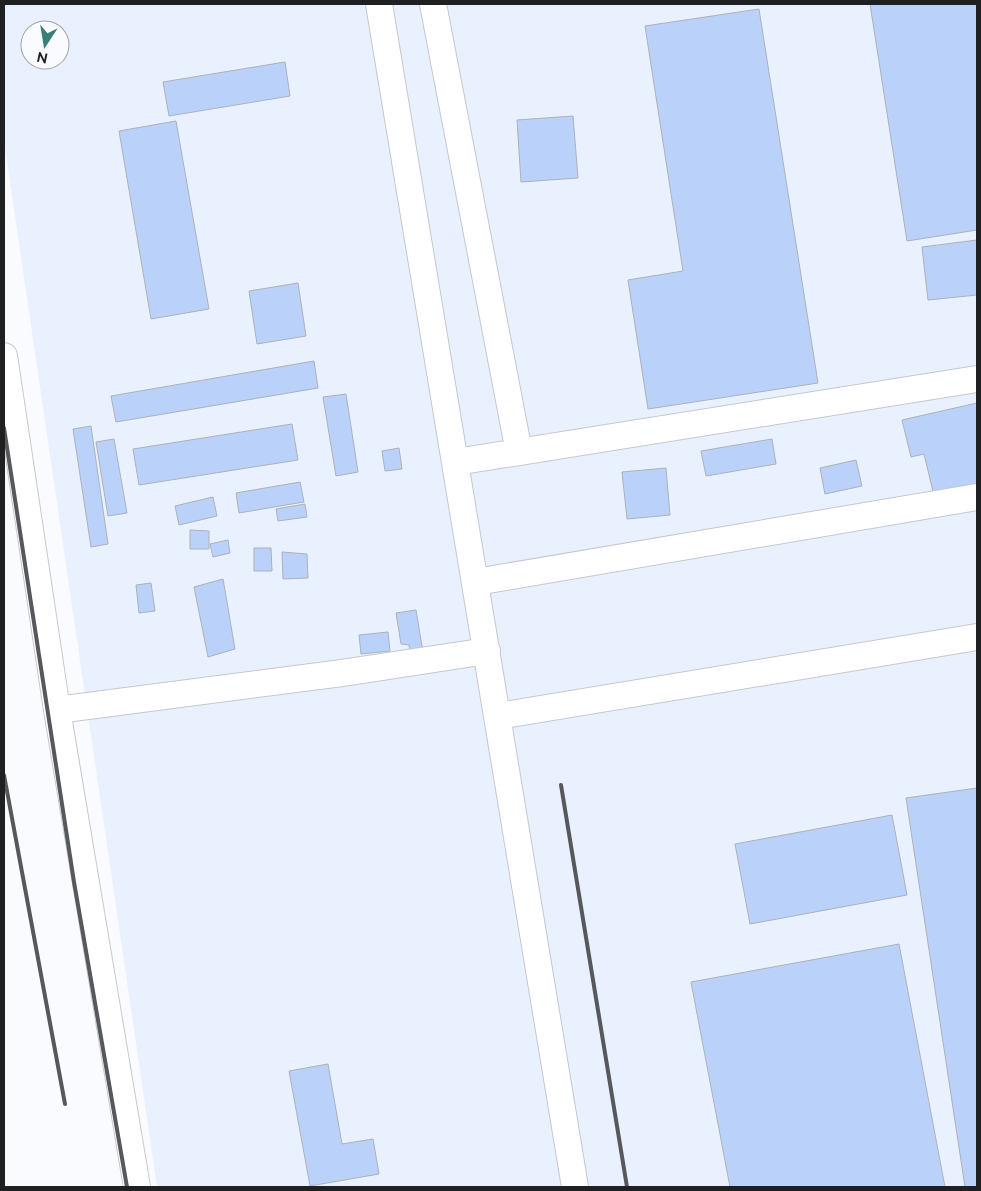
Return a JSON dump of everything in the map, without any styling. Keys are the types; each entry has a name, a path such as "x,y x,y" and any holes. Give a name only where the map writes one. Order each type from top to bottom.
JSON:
{"lane":[{"path":"379,4 575,1187"},
{"path":"433,4 519,452"},
{"path":"4,356 58,710 137,1187"},
{"path":"456,462 977,379"},
{"path":"476,582 977,497"},
{"path":"498,716 977,638"},
{"path":"58,710 342,673 487,651"}],"shaded area":[{"path":"4,4 977,4 977,1187 157,1187 4,141"}],"building":[{"path":"870,4 977,4 977,230 907,241"},
{"path":"759,9 818,383 648,409 628,280 683,271 645,26"},
{"path":"285,62 290,96 169,116 163,82"},
{"path":"573,116 578,178 521,182 517,120"},
{"path":"176,121 209,309 151,319 119,131"},
{"path":"977,240 977,295 928,300 922,247"},
{"path":"298,283 306,336 257,344 249,291"},
{"path":"314,361 318,388 116,422 111,396"},
{"path":"346,394 358,472 336,476 323,397"},
{"path":"977,403 977,490 935,500 924,454 911,457 902,420"},
{"path":"292,424 298,460 139,485 133,449"},
{"path":"91,426 108,544 91,547 73,429"},
{"path":"114,439 127,513 108,516 96,442"},
{"path":"772,439 776,464 706,476 701,451"},
{"path":"399,448 402,469 385,471 382,451"},
{"path":"856,460 862,486 825,494 820,468"},
{"path":"666,468 670,515 627,519 622,472"},
{"path":"300,482 304,502 239,513 236,493"},
{"path":"213,497 217,516 179,525 175,506"},
{"path":"305,504 307,517 278,521 276,509"},
{"path":"190,530 209,531 209,549 190,549"},
{"path":"228,540 230,553 213,557 210,544"},
{"path":"254,548 271,548 272,571 254,571"},
{"path":"282,552 307,554 308,578 283,579"},
{"path":"223,579 235,649 208,657 194,587"},
{"path":"151,583 155,611 139,613 136,585"},
{"path":"416,610 424,658 411,660 409,645 401,644 396,613"},
{"path":"388,632 390,651 361,654 359,635"},
{"path":"977,788 977,1187 965,1187 906,798"},
{"path":"892,815 907,895 750,924 735,844"},
{"path":"899,944 945,1187 730,1187 691,982"},
{"path":"328,1064 342,1144 373,1139 379,1174 310,1186 289,1071"}],"railway":[{"path":"4,428 74,882 127,1187"},
{"path":"4,775 65,1104"},
{"path":"561,785 627,1187"}]}
